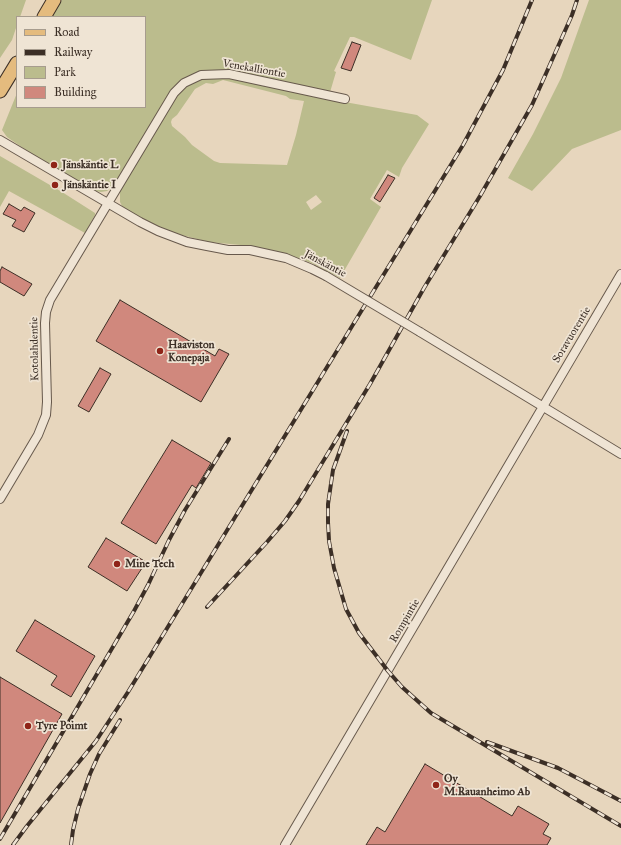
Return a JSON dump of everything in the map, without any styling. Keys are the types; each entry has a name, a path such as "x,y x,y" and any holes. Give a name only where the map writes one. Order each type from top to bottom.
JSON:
{"main road":[{"path":"45,16 54,0"},
{"path":"0,91 16,65"}],"street":[{"name":"Venekalliontie","path":"108,204 174,92 184,83 201,75 229,74 345,98"},
{"name":"Jänskäntie","path":"0,140 108,204 158,231 187,242 228,250 250,250 270,254 299,263 326,276 621,454"},
{"name":"Kotolahdentie","path":"0,499 38,435 46,415 45,323 46,312 50,300 108,204"},
{"name":"Soravuorentie","path":"543,407 621,274"},
{"name":"Rompintie","path":"285,845 543,407"}],"green space":[{"path":"0,0 26,0 20,16 16,16 16,28 12,40 0,58"},
{"path":"62,0 432,0 411,60 354,37 350,37 334,71 336,72 328,99 417,115 429,124 402,168 399,177 387,170 370,199 381,207 340,278 314,264 287,254 251,246 209,242 170,232 133,214 122,206 120,202 120,192 112,187 107,191 95,191 39,159 7,137 2,130 16,95 16,108 146,108 146,16 52,16","holes":["223,80 286,96 290,99 304,101 287,165 220,163 214,161 192,145 172,126 171,122 195,89 206,83 213,84","316,195 322,202 311,210 306,202"]},
{"path":"589,0 621,0 621,130 572,149 532,191 508,178 533,134 561,78"},
{"path":"0,156 95,213 85,233 9,191 0,207"}],"building":[{"path":"352,42 361,45 351,71 341,68"},
{"path":"388,175 395,178 380,202 374,198"},
{"path":"9,204 21,211 24,207 35,213 24,232 12,226 16,220 3,214"},
{"path":"2,267 32,284 24,296 0,282 0,271"},
{"name":"Haaviston Konepaja","path":"120,300 215,356 219,349 229,354 201,402 96,341"},
{"path":"100,368 111,374 89,412 78,406"},
{"path":"172,440 211,463 196,488 192,485 156,544 121,523"},
{"name":"Mine Tech","path":"106,538 146,562 127,591 88,567"},
{"path":"35,620 95,656 71,697 51,685 57,676 16,651"},
{"name":"Tyre Poimt","path":"0,677 62,714 0,823"},
{"name":"Oy M.Rauanheimo Ab","path":"425,764 512,816 518,806 549,824 543,834 551,838 547,845 366,845 377,827 385,832"}],"railway":[{"path":"13,845 96,741 128,692 463,145 503,70 532,0"},
{"path":"207,607 267,542 285,521 299,501 370,384 424,288 480,196 532,105 572,15 577,0"},
{"path":"347,431 333,470 328,504 329,541 334,568 346,609 359,633 402,687 431,713 621,826"},
{"path":"0,839 134,611 185,510 229,439"},
{"path":"71,845 78,809 90,774 99,754 120,720"},
{"path":"487,742 558,768 621,801"}],"place":[{"name":"Jänskäntie L","path":"54,165"},
{"name":"Jänskäntie I","path":"55,185"},
{"name":"Haaviston Konepaja","path":"160,351"},
{"name":"Mine Tech","path":"117,564"},
{"name":"Tyre Poimt","path":"28,726"},
{"name":"Oy M.Rauanheimo Ab","path":"436,785"}]}
